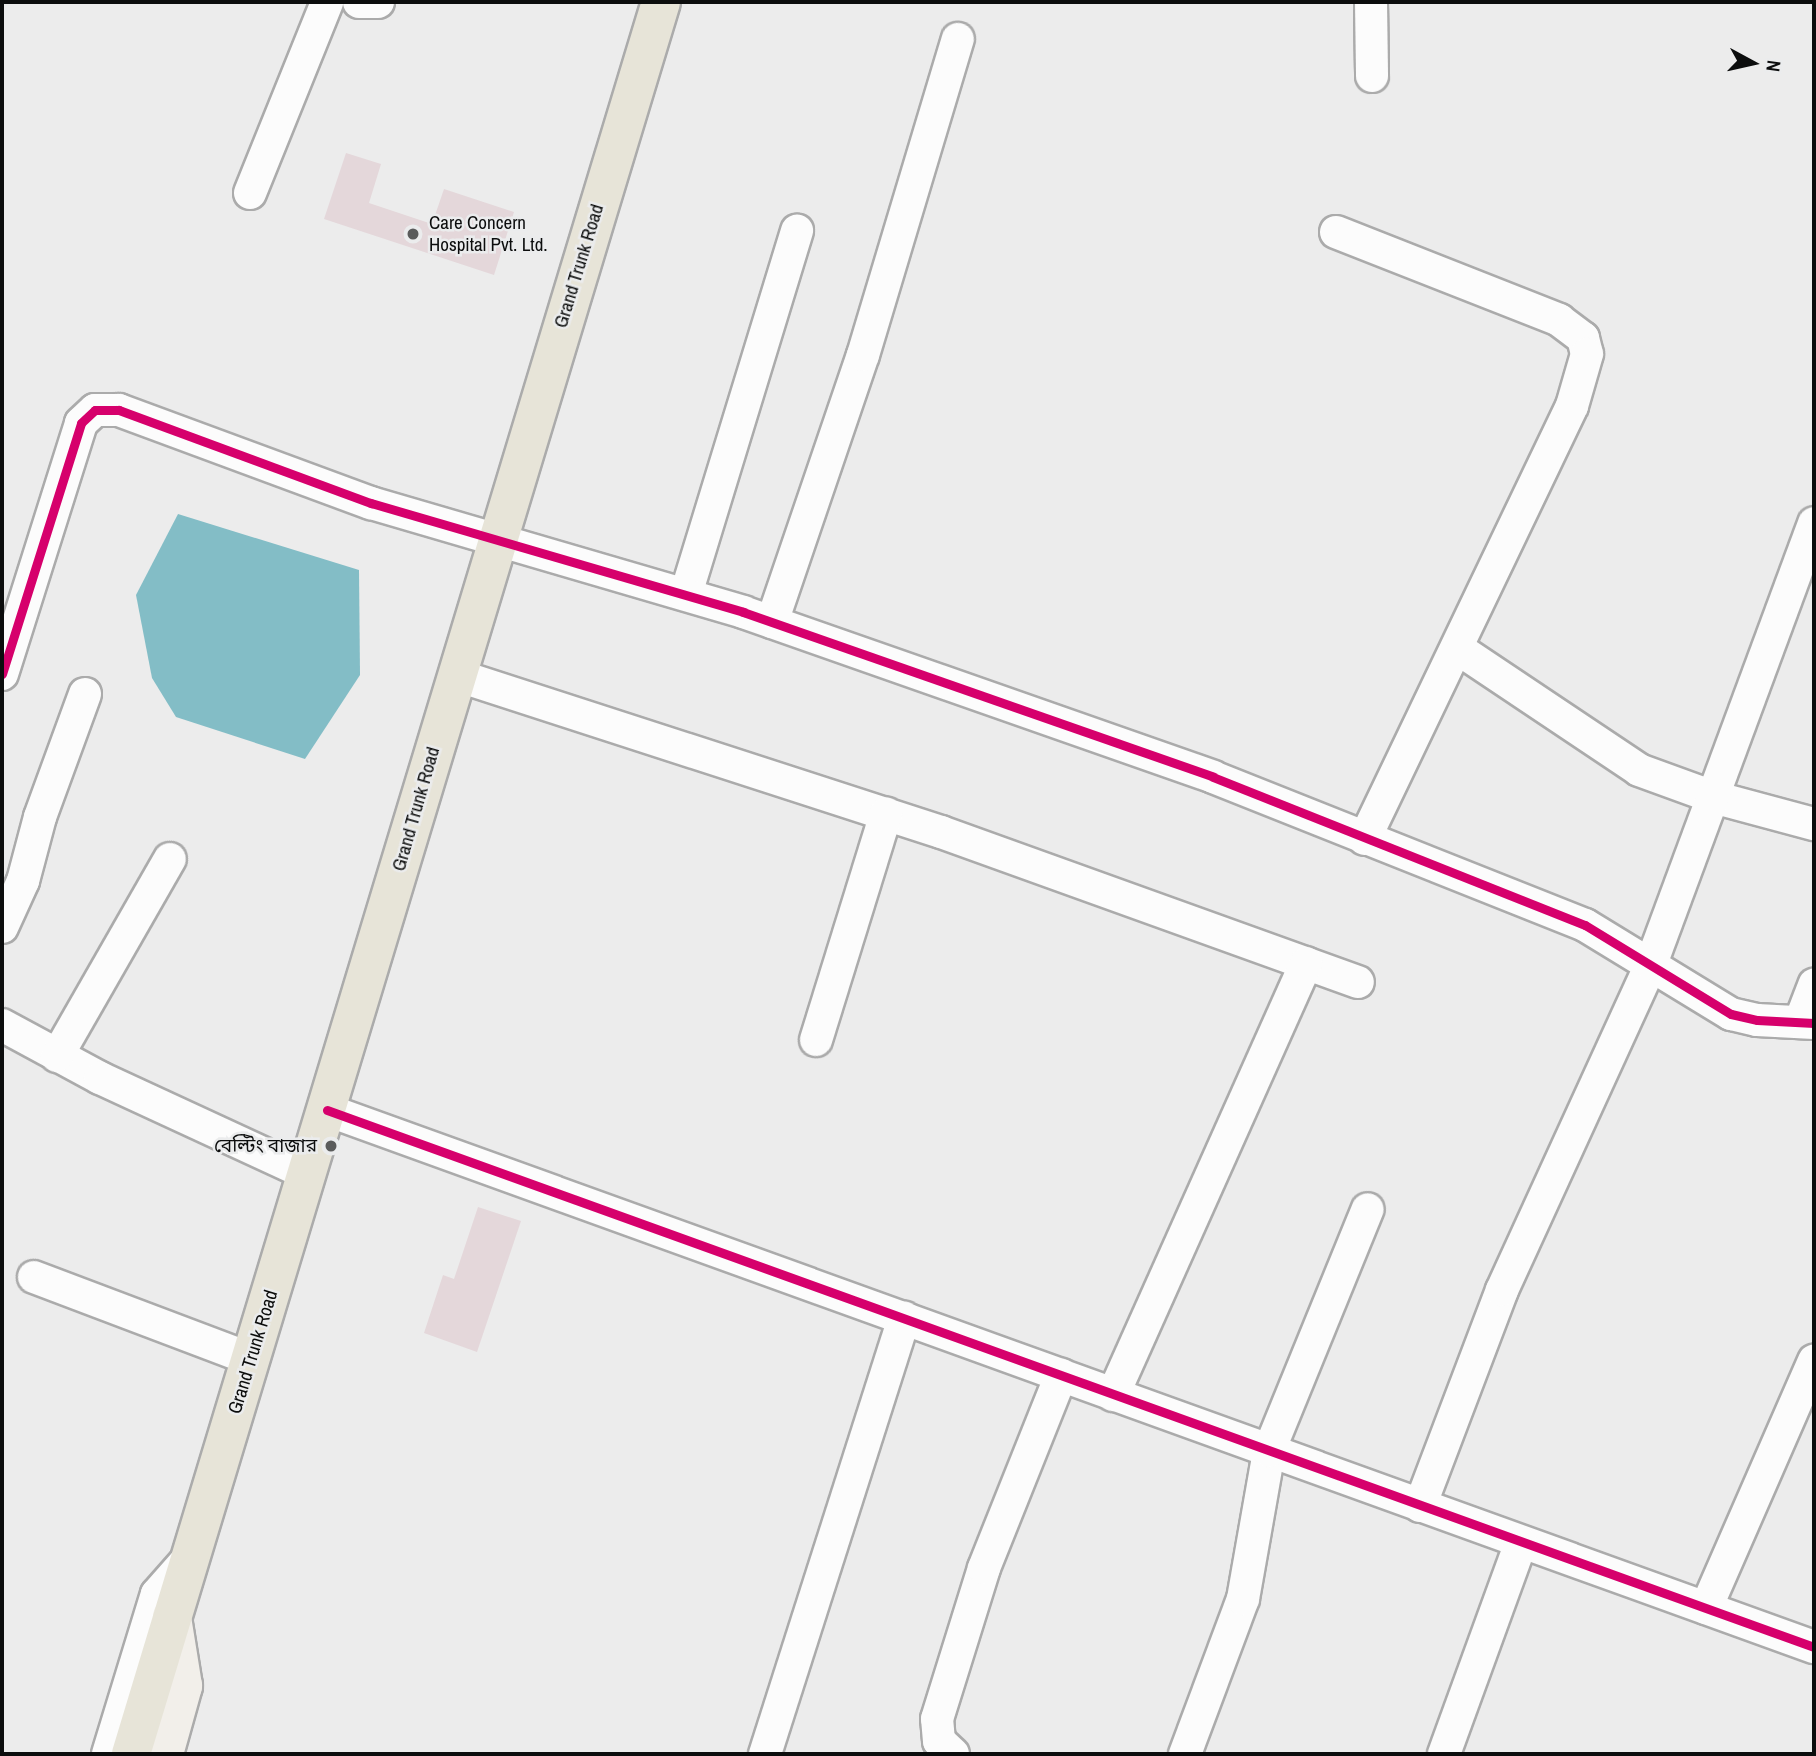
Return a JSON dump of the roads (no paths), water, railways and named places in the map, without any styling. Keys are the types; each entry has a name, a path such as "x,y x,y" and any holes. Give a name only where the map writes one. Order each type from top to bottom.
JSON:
{"main road":[{"name":"Grand Trunk Road","path":"131,1754 660,2"}],"street":[{"path":"250,192 327,2"},
{"path":"359,2 378,2"},
{"path":"1371,2 1372,76"},
{"path":"772,622 863,355 958,39"},
{"path":"686,594 797,231"},
{"path":"1336,232 1559,320 1583,338 1584,374 1572,405 1364,839"},
{"path":"2,674 76,434 95,410 119,410 370,503 686,594 1213,777 1585,925 1731,1014 1807,1023 1814,985"},
{"path":"1420,1506 1507,1278 1651,964 1814,523"},
{"path":"1457,648 1639,770 1713,797 1814,824"},
{"path":"456,675 886,814 1358,982"},
{"path":"2,927 23,881 40,817 85,694"},
{"path":"816,1040 886,814"},
{"path":"57,1056 170,859"},
{"path":"1113,1395 1306,963"},
{"path":"2,1026 57,1056 308,1174"},
{"path":"327,1110 1814,1647"},
{"path":"1185,1754 1243,1599 1269,1451 1368,1209"},
{"path":"34,1277 251,1359"},
{"path":"765,1754 904,1318"},
{"path":"1706,1608 1814,1361"},
{"path":"951,1754 939,1741 937,1719 984,1567 1061,1376"},
{"path":"1444,1754 1521,1543"},
{"path":"108,1754 157,1594 191,1556"},
{"path":"164,1754 183,1686 172,1617"}],"water":[{"path":"178,514 359,570 360,675 305,759 176,717 152,678 136,595"}],"place":[{"name":"Care Concern Hospital Pvt. Ltd.","path":"413,234"},
{"name":"বেল্টিং বাজার","path":"331,1146"}]}
